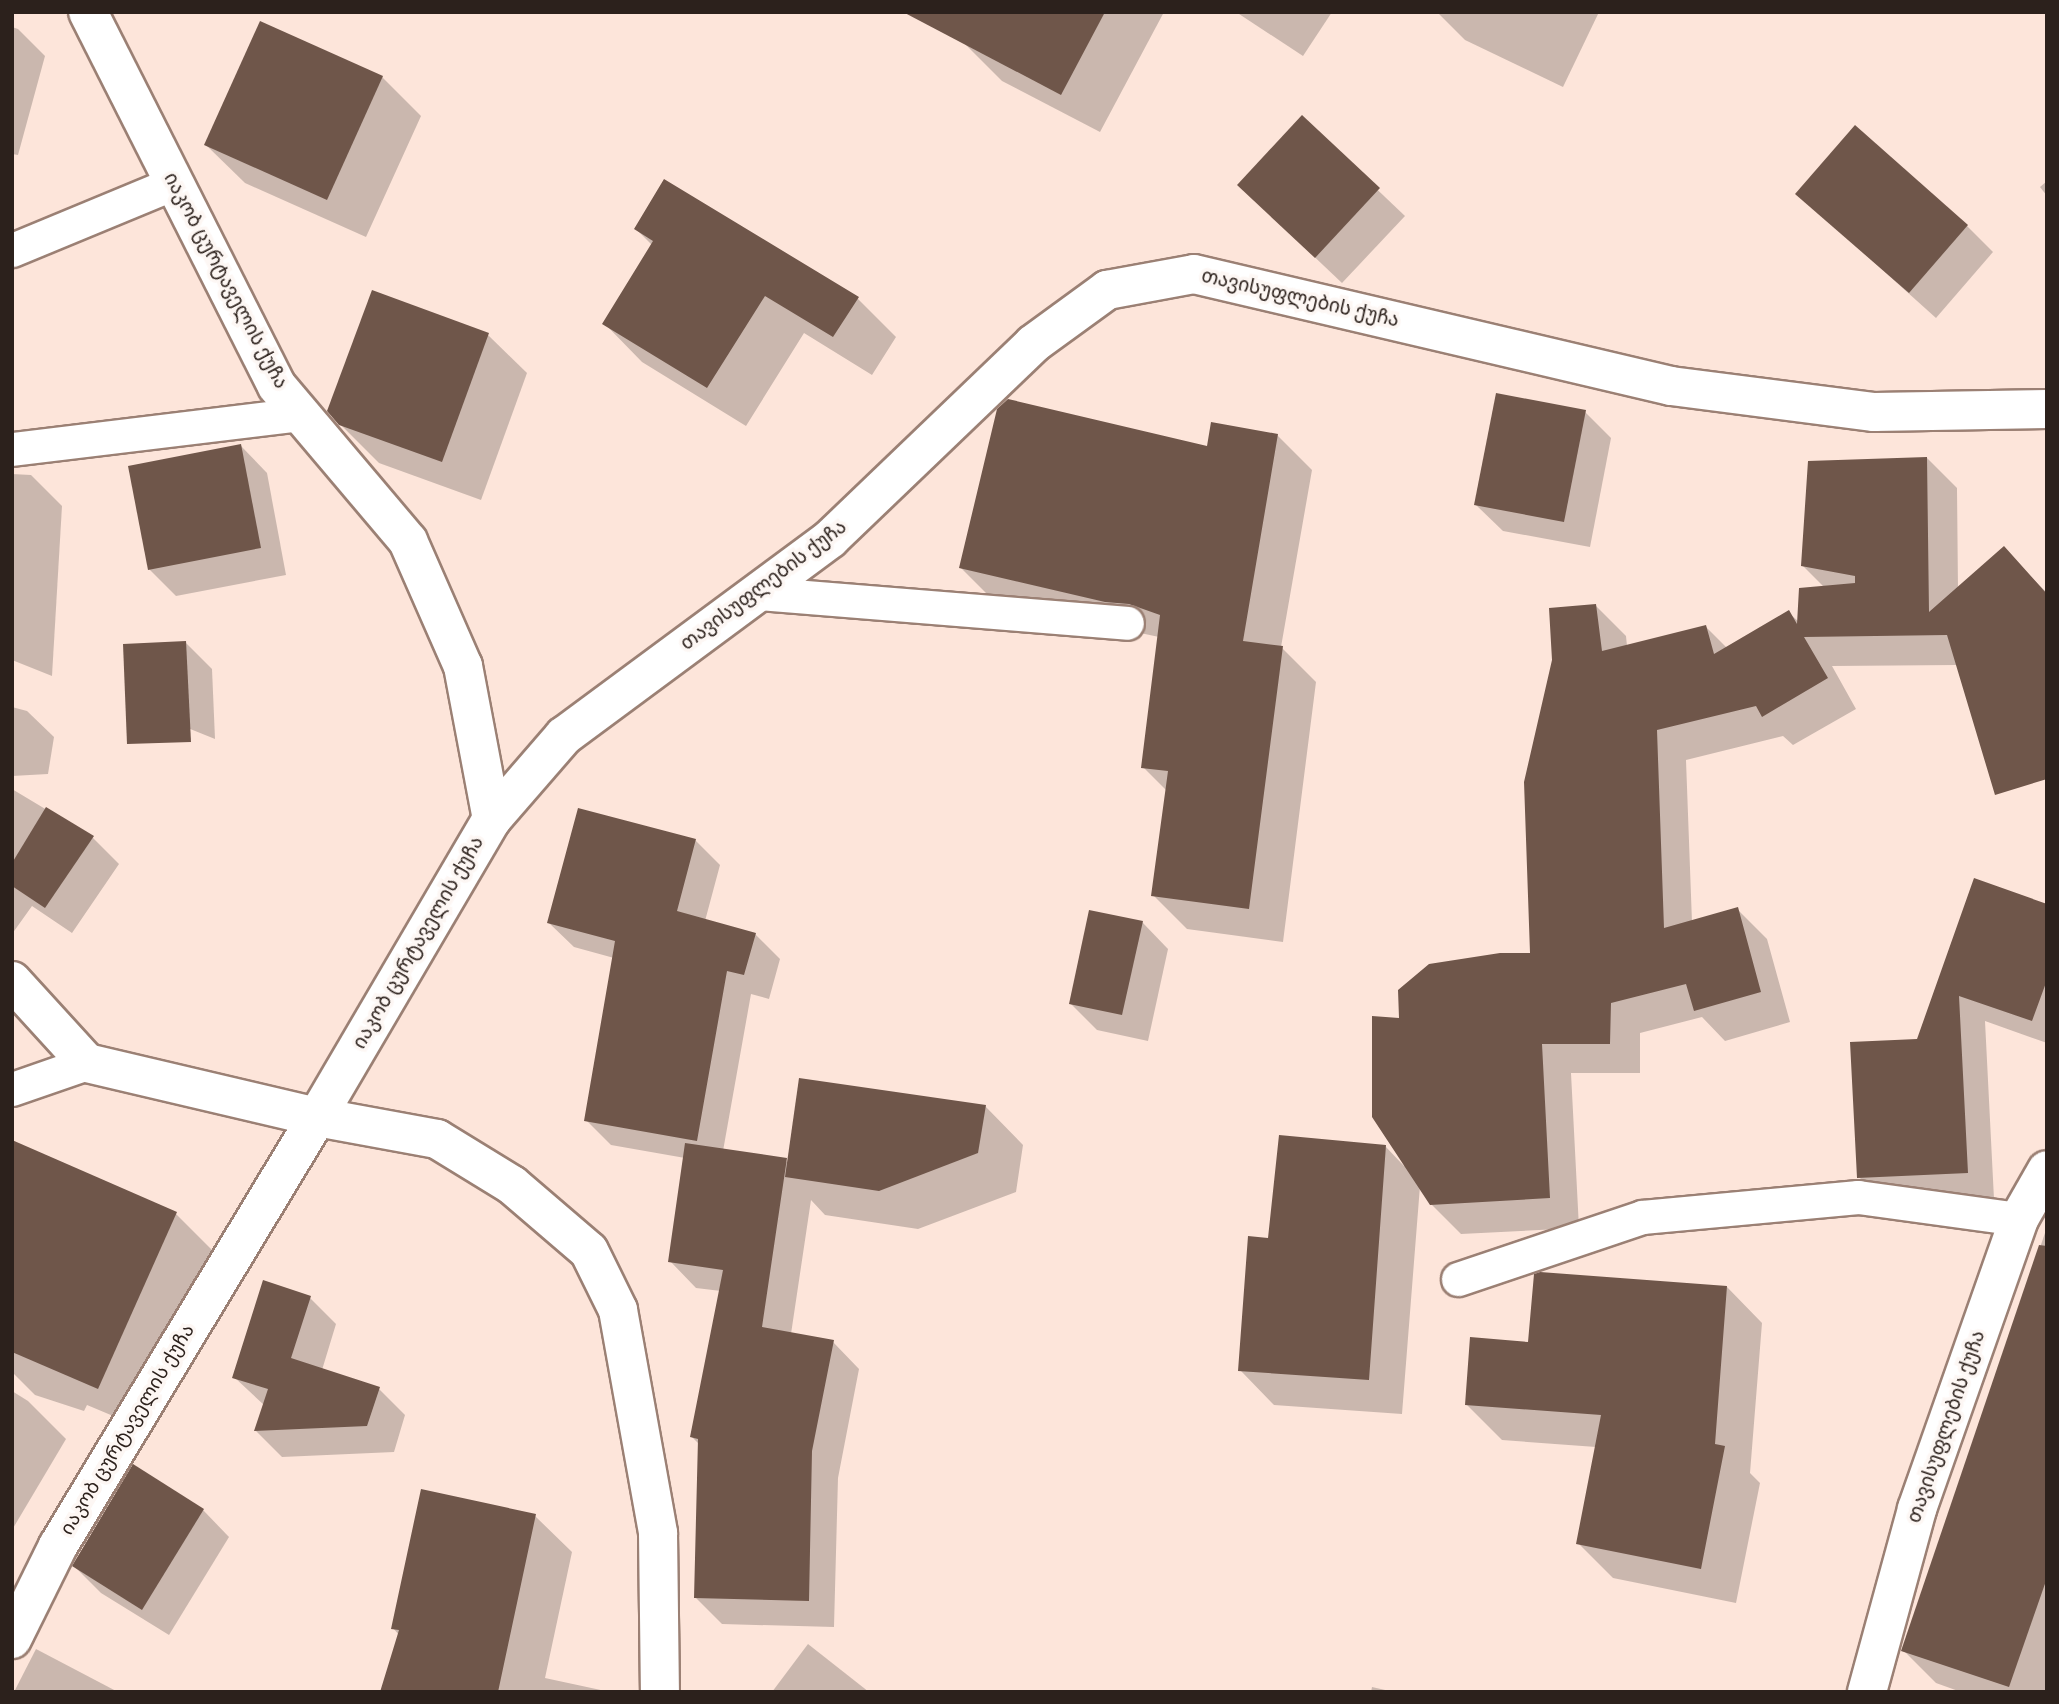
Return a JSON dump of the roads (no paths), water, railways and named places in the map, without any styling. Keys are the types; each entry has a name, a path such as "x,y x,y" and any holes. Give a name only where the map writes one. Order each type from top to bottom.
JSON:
{"street":[{"name":"იაკობ ცურტაველის ქუჩა","path":"12,1639 58,1546 317,1117 492,819 463,666 408,541 277,386 88,12"},
{"name":"თავისუფლების ქუჩა","path":"492,819 564,736 830,539 1033,344 1107,290 1194,274 1671,386 1874,412 2047,409"},
{"path":"12,981 87,1063 317,1117 437,1139 512,1185 589,1251 618,1310 658,1533 660,1692"},
{"name":"თავისუფლების ქუჩა","path":"1867,1692 1917,1509 2019,1219 2047,1170"}],"lane":[{"path":"12,250 174,183"},
{"path":"12,449 300,414"},
{"path":"757,593 1127,623"},
{"path":"12,1089 87,1063"},
{"path":"1458,1279 1642,1217 1858,1197 2019,1219"}]}
